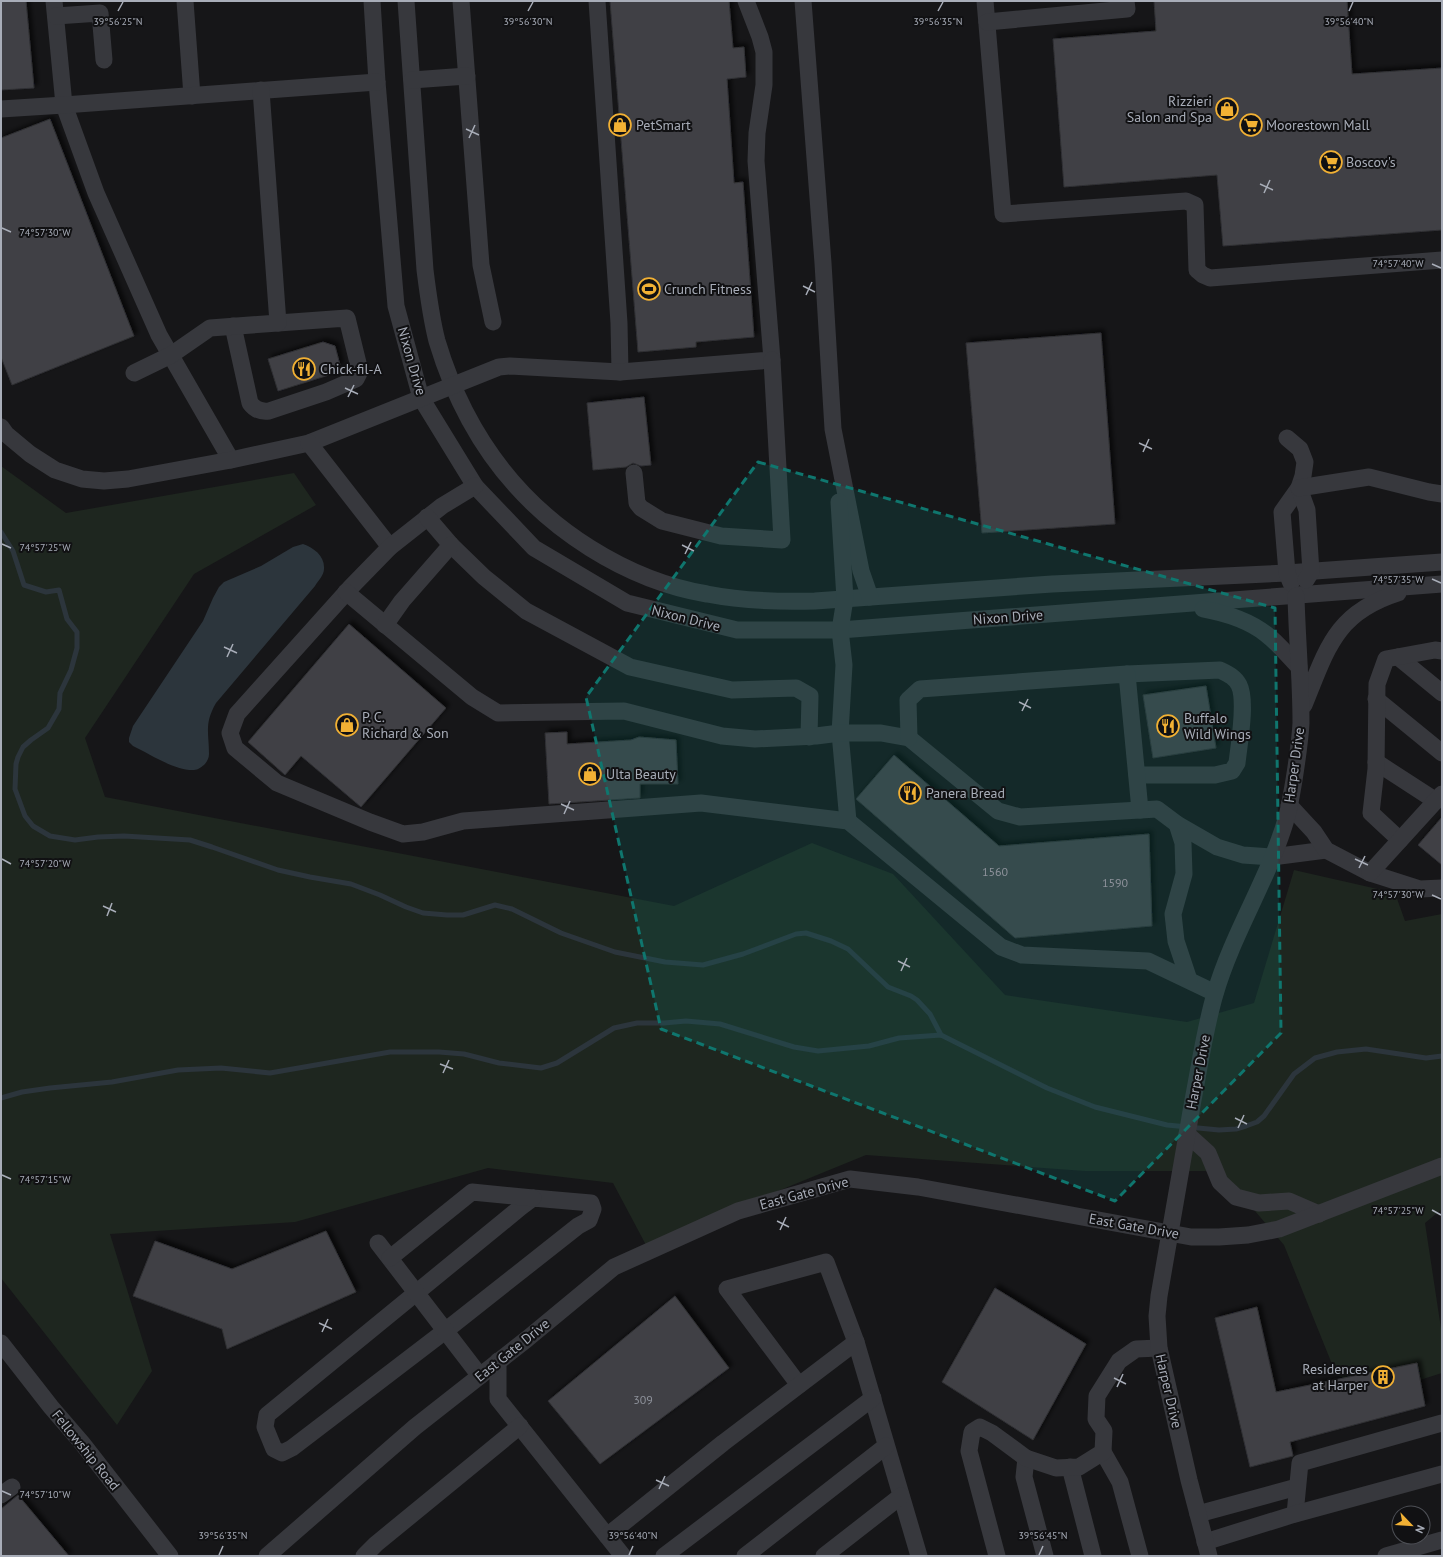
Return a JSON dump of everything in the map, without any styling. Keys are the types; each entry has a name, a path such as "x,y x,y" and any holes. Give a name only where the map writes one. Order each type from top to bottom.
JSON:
{"street":[{"path":"185,1 192,96"},
{"name":"Nixon Drive","path":"372,1 377,82 396,306 422,398 475,486 534,548 627,603 737,630 840,630 1442,584"},
{"name":"Nixon Drive","path":"406,1 419,194 429,306 437,340 453,386 462,407 479,438 503,473 522,494 547,517 574,538 604,556 636,573 670,585 705,594 742,600 778,602 845,599 1060,583 1311,572 1442,562"},
{"path":"462,1 481,265 493,322"},
{"path":"597,1 619,323 620,372"},
{"path":"634,473 637,503 662,521 721,536 782,540 772,360 756,161 764,85 764,52 760,37 746,1"},
{"path":"803,1 823,263 831,404 836,446 845,599 840,630 844,665 840,733 848,821"},
{"path":"985,1 1003,214 1186,201 1190,202 1195,206 1197,270 1210,278 1442,260"},
{"path":"987,22 1127,10 1126,1"},
{"path":"104,60 100,13 55,8 64,105 96,193 159,336 231,460"},
{"path":"412,80 467,76"},
{"path":"1,108 64,105 377,82"},
{"path":"261,90 278,323"},
{"path":"134,373 171,355 210,328 233,326 347,318 359,367 359,373 356,379 326,392 264,412 256,409 250,403 233,326"},
{"path":"1,428 30,454 55,470 82,479 104,481 128,479 231,460 309,442 499,367 510,366 620,372 772,360"},
{"name":"Harper Drive","path":"1207,1549 1189,1480 1159,1348 1157,1316 1159,1296 1208,1020 1215,993 1233,943 1272,857 1289,805 1298,754 1300,712 1296,596 1287,573 1282,512 1298,488 1303,476 1304,462 1300,449 1287,438"},
{"path":"309,442 390,547"},
{"path":"836,446 861,571 870,597"},
{"path":"1296,596 1311,572 1306,510 1298,488 1369,477 1442,494"},
{"path":"475,486 442,506 390,547 346,592 237,714 230,733 235,748 277,783 370,822 403,834 423,832 463,821 701,803 848,821 1001,947 1022,955 1148,961 1215,993"},
{"path":"427,518 484,578 526,611 630,667 732,690 796,688 810,696 809,737"},
{"path":"385,625 402,601 451,545"},
{"path":"1300,712 1324,656 1338,630 1357,612 1385,598 1422,586"},
{"path":"346,592 472,697 498,713 624,711 722,736 755,739 809,737 840,733 881,733 910,738 998,811 1020,817 1156,809 1177,824 1217,846 1243,855 1272,857 1326,850"},
{"path":"1181,604 1225,613 1245,622 1266,634 1299,667"},
{"path":"1400,840 1371,813 1376,762 1377,684 1386,659 1435,650 1442,652"},
{"path":"1398,657 1442,693"},
{"path":"910,738 908,700 920,690 1127,674 1220,670 1232,676 1239,685 1243,698 1237,763 1232,771 1215,775 1137,775"},
{"path":"1127,674 1140,810"},
{"path":"1376,700 1442,753"},
{"path":"1370,873 1439,798 1376,762"},
{"path":"1289,805 1314,832 1326,850 1370,873 1420,889 1442,888"},
{"path":"1177,824 1183,843 1184,874 1173,914 1176,941 1189,980"},
{"path":"1187,1134 1208,1153 1220,1182 1236,1197 1258,1203 1289,1200 1319,1214"},
{"name":"East Gate Drive","path":"267,1556 389,1449 614,1267 738,1212 850,1179 918,1186 1190,1237 1219,1237 1248,1235 1279,1229 1442,1166"},
{"path":"390,1258 472,1192 591,1203 593,1209 589,1220 578,1226 445,1331 292,1448 282,1453 274,1449 265,1427 267,1415 521,1207 534,1198"},
{"path":"378,1243 480,1376"},
{"path":"799,1385 727,1289 826,1262 856,1342 919,1556"},
{"path":"607,1536 723,1443 856,1342"},
{"name":"Fellowship Road","path":"1,1343 51,1407 82,1443 170,1556"},
{"path":"1140,1556 1120,1482 1103,1452 1104,1431 1096,1419 1097,1396 1119,1361 1136,1350 1159,1348"},
{"path":"498,1361 498,1399 623,1556"},
{"path":"664,1556 873,1398"},
{"path":"1295,1514 1296,1487 1300,1462 1442,1423"},
{"path":"364,1556 376,1544 520,1426"},
{"path":"997,1556 969,1451 972,1432 980,1427 992,1433 1026,1458 1056,1468 1079,1467 1103,1452"},
{"path":"746,1556 886,1446"},
{"path":"1026,1458 1024,1477 1045,1556"},
{"path":"1070,1467 1093,1556"},
{"path":"1207,1549 1295,1514 1442,1474"},
{"path":"1198,1514 1296,1487"},
{"path":"824,1556 901,1496"},
{"path":"1396,1555 1442,1540"}],"highlighted area":[{"path":"758,462 1275,608 1281,1033 1115,1201 661,1029 586,697"}],"shaded area":[{"path":"1,466 66,513 294,473 316,505 194,574 85,738 105,797 674,906 812,843 893,874 1005,995 1187,1022 1254,1003 1294,870 1395,893 1405,921 1442,914 1442,1209 1425,1223 1442,1335 1442,1373 1372,1395 1336,1374 1284,1245 1221,1171 1085,1171 866,1155 646,1245 613,1183 488,1168 295,1222 110,1234 152,1371 117,1425 1,1278"},
{"path":"303,544 315,550 321,556 324,569 321,578 216,703 210,717 208,734 209,755 205,764 195,770 179,768 133,746 129,742 129,738 133,726 203,621 219,587 224,582 261,566 293,547"}],"building":[{"path":"1,1 26,1 34,88 1,90"},
{"path":"610,1 729,1 733,48 744,47 746,77 727,79 734,183 743,182 754,337 696,342 696,347 638,352"},
{"name":"Moorestown Mall","path":"1154,1 1347,1 1352,74 1442,68 1442,230 1223,246 1217,175 1064,187 1053,39 1156,31"},
{"path":"50,119 134,336 12,385 1,357 1,138"},
{"path":"1101,333 1115,524 982,533 966,343"},
{"name":"Chick-fil-A","path":"323,342 335,346 340,365 332,374 278,391 268,359"},
{"path":"644,397 651,465 641,466 633,463 626,467 593,470 587,403"},
{"name":"P. C. Richard & Son","path":"349,624 446,708 361,807 301,756 285,775 248,742"},
{"path":"1206,686 1216,748 1153,758 1143,695"},
{"name":"Ulta Beauty","path":"567,732 567,744 631,740 639,737 676,740 678,784 640,784 640,798 549,804 545,733"},
{"path":"894,755 999,846 1149,834 1152,926 1015,938 856,799"},
{"path":"1442,817 1442,865 1418,845"},
{"path":"326,1231 356,1292 227,1349 222,1329 133,1296 155,1241 232,1269"},
{"path":"995,1288 1086,1344 1033,1440 942,1382"},
{"path":"675,1296 729,1368 600,1464 548,1401"},
{"name":"Residences at Harper","path":"1257,1307 1276,1392 1417,1363 1425,1406 1290,1442 1293,1456 1250,1467 1215,1318"},
{"path":"18,1495 69,1556 1,1556 1,1509"}],"waterway":[{"path":"1,532 13,551 24,585 46,592 59,590 67,619 77,632 77,648 71,670 60,693 59,709 48,728 23,747 16,764 15,789 25,816 33,826 50,836 75,840 124,836 190,840 278,870 351,884 423,913 463,915 495,905 512,909 561,933 615,952 665,962 703,965 743,954 796,934 806,933 831,941 848,949 888,987 917,1000 930,1014 941,1035"},
{"path":"1,1098 22,1092 112,1082 178,1070 221,1068 270,1073 390,1052 439,1052 464,1054 499,1063 541,1068 557,1063 614,1028 637,1023 686,1021 720,1024 794,1047 818,1051 869,1046 899,1038 941,1035 1047,1088 1095,1107 1167,1125 1219,1130 1236,1129 1257,1122 1264,1116 1294,1074 1315,1058 1337,1052 1366,1049 1426,1058 1442,1056"}],"place":[{"name":"Rizzieri Salon and Spa","path":"1227,109"},
{"name":"PetSmart","path":"620,125"},
{"name":"Moorestown Mall","path":"1251,125"},
{"name":"Boscov's","path":"1331,162"},
{"name":"Crunch Fitness","path":"649,289"},
{"name":"Chick-fil-A","path":"304,369"},
{"name":"P. C. Richard & Son","path":"347,725"},
{"name":"Buffalo Wild Wings","path":"1168,726"},
{"name":"Ulta Beauty","path":"590,774"},
{"name":"Panera Bread","path":"910,793"},
{"name":"Residences at Harper","path":"1383,1377"}]}
